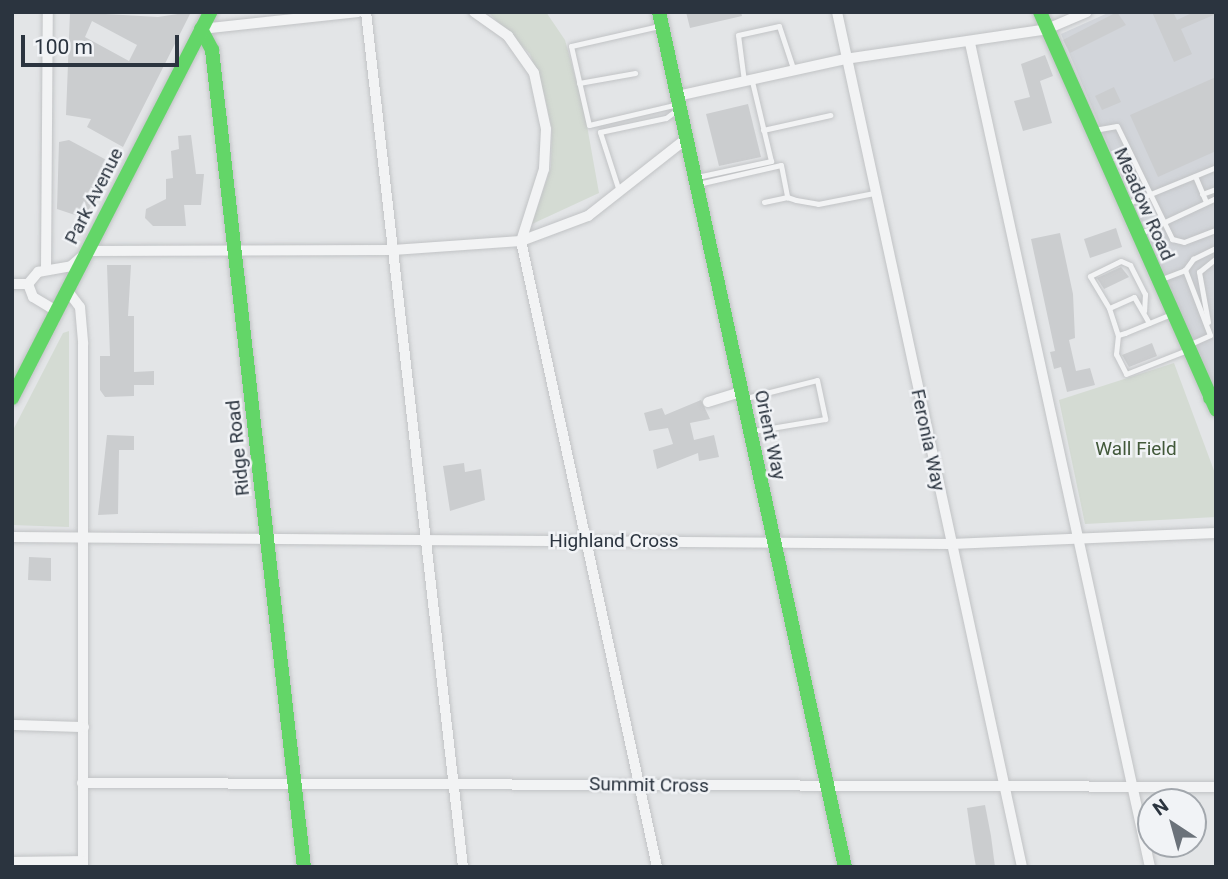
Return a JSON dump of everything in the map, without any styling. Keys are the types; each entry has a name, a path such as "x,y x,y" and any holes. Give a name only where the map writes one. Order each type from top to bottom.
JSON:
{"street":[{"path":"46,269 48,12"},
{"name":"Park Avenue","path":"12,398 209,12"},
{"path":"201,29 358,12"},
{"path":"366,12 463,867"},
{"path":"474,12 522,52 538,92 546,129 544,169 521,242 657,867"},
{"name":"Feronia Way","path":"837,12 845,59 1022,867"},
{"name":"Meadow Road","path":"1040,12 1156,281 1186,348 1214,401"},
{"path":"678,103 748,82 845,59 970,43 1047,29 1087,12"},
{"name":"Orient Way","path":"661,19 694,181 845,867"},
{"name":"Ridge Road","path":"201,29 212,50 304,867"},
{"path":"970,43 1150,867"},
{"path":"12,284 28,284 46,269 71,266 88,251 236,247 393,250 521,242 588,216 620,194 686,139"},
{"path":"28,284 33,297 57,310"},
{"path":"12,862 83,864 83,344 80,307 68,290"},
{"path":"708,402 741,395"},
{"name":"Highland Cross","path":"12,537 951,544 1079,542 1216,533"},
{"path":"12,725 83,727"},
{"name":"Summit Cross","path":"82,783 454,783 828,788 1216,787"}],"lane":[{"path":"661,19 630,33 571,46 589,125 678,103"},
{"path":"694,181 771,161 737,35 779,26 794,71"},
{"path":"579,83 635,73"},
{"path":"620,194 600,132 666,118 678,103"},
{"path":"763,130 830,115"},
{"path":"1091,131 1118,126 1172,239 1184,242 1216,230"},
{"path":"694,181 781,165 787,197"},
{"path":"1124,205 1216,167"},
{"path":"1195,176 1206,202"},
{"path":"1202,194 1216,189"},
{"path":"764,202 787,197 818,204 874,193"},
{"path":"1136,235 1216,198"},
{"path":"1156,281 1185,270 1193,259 1216,248"},
{"path":"1208,325 1199,272 1216,258"},
{"path":"1144,311 1145,294 1130,265 1121,261 1090,276 1108,307 1118,335 1116,354 1126,374 1213,334 1185,270"},
{"path":"1108,307 1133,297 1149,323"},
{"path":"1118,335 1171,314"},
{"path":"741,395 767,393 817,380 825,419 750,431"}],"shaded area":[{"path":"1110,12 1216,12 1216,400 1061,34"}],"green space":[{"path":"488,12 546,12 565,40 584,109 599,193 532,224 551,167 552,130 545,97 530,54"},
{"path":"69,331 69,527 12,525 12,432 63,333"},
{"name":"Wall Field","path":"1174,363 1216,476 1216,517 1085,524 1059,400"}],"building":[{"path":"70,12 158,17 191,12 123,147 87,127 91,119 66,115","holes":["92,21 137,45 129,61 85,37"]},
{"path":"686,12 741,12 742,16 690,28"},
{"path":"1117,12 1126,25 1070,53 1063,40"},
{"path":"1152,12 1173,12 1177,20 1194,12 1216,14 1181,29 1192,54 1174,62"},
{"path":"1045,55 1053,76 1040,81 1052,123 1023,131 1014,101 1030,97 1021,64"},
{"path":"1216,77 1216,151 1158,177 1130,115"},
{"path":"1114,87 1121,102 1102,110 1095,96"},
{"path":"748,104 761,157 719,166 706,114"},
{"path":"191,135 196,174 204,174 201,205 184,205 186,226 153,226 145,218 146,209 166,199 166,179 173,178 171,151 179,149 178,136"},
{"path":"69,140 114,164 84,218 57,209 59,142"},
{"path":"1116,228 1122,247 1090,258 1084,239"},
{"path":"1060,233 1073,294 1075,338 1069,340 1076,371 1090,368 1095,385 1067,392 1061,367 1054,369 1050,352 1055,351 1031,239"},
{"path":"107,265 131,265 128,316 134,316 134,372 154,371 154,385 134,385 134,396 105,397 100,390 100,356 110,356"},
{"path":"1121,267 1129,277 1104,289 1097,278"},
{"path":"1152,343 1157,356 1129,367 1122,355"},
{"path":"701,400 710,419 690,423 694,440 714,435 719,457 699,461 698,453 657,469 653,450 673,444 668,428 649,431 644,413 662,408 665,415"},
{"path":"107,435 134,436 134,450 119,450 118,514 98,515"},
{"path":"464,463 465,472 481,469 485,500 450,511 443,466"},
{"path":"29,557 51,558 51,581 28,580"},
{"path":"985,805 995,867 976,867 973,850 967,808"}],"traffic: fast":[{"path":"12,398 210,12"},
{"path":"659,12 845,867"},
{"path":"1040,12 1216,410"},
{"path":"201,29 212,50 304,867"},
{"path":"1210,398 1216,395"}]}
